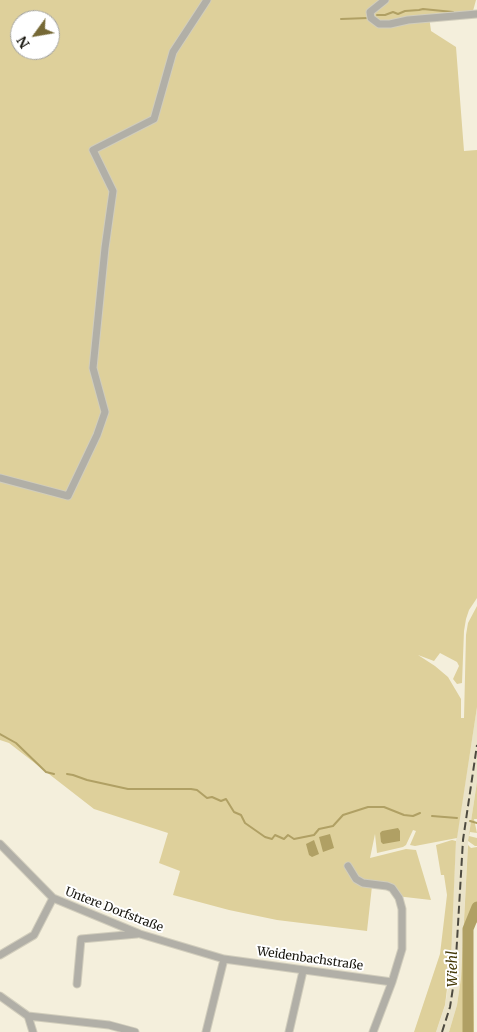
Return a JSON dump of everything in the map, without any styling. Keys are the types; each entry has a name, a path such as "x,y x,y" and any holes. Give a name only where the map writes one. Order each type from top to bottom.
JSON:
{"street":[{"path":"0,478 68,496 97,436 105,412 93,368 105,248 113,191 93,150 154,119 173,52 207,0"},
{"path":"386,0 370,12 371,18 379,24 477,14"},
{"name":"Untere Dorfstraße","path":"0,844 53,898 140,934 224,959"},
{"path":"348,866 356,879 363,883 392,888 399,898 403,917 402,949 373,1032"},
{"path":"0,955 34,935 53,898"},
{"path":"77,984 81,939 140,934"},
{"path":"206,1032 224,959"},
{"name":"Weidenbachstraße","path":"224,959 392,982"},
{"path":"290,1032 303,971"},
{"path":"0,996 28,1016 109,1025 135,1032"},
{"path":"28,1016 34,1032"}],"shaded area":[{"path":"0,0 476,0 473,11 429,16 431,31 456,47 464,151 477,150 477,598 469,610 466,619 462,683 457,684 453,679 459,666 457,662 440,653 434,661 418,655 448,677 461,699 461,718 464,718 466,635 468,623 477,606 477,707 457,838 415,846 410,845 416,831 413,830 406,845 403,847 377,853 375,834 370,858 406,849 416,850 431,900 396,896 390,890 372,886 367,931 277,920 173,895 180,871 159,863 168,833 94,809 9,743 0,740"},
{"path":"477,707 477,782 468,841 461,978 457,1005 449,1032 436,1032 445,1006 449,980 456,841"},
{"path":"477,782 477,819 474,819 477,833 470,832 469,836 477,838 477,846 475,846 468,841"},
{"path":"398,828 400,831 400,841 383,844 381,842 380,833 382,831"},
{"path":"330,834 334,848 323,852 319,837"},
{"path":"314,840 319,854 312,857 309,855 306,844"},
{"path":"452,840 456,841 451,956 445,1005 436,1032 414,1032 440,954 447,895 444,875 441,875 436,845"},
{"path":"468,845 471,848 477,847 477,923 472,924 474,1032 449,1032 457,1005 461,978"}],"waterway":[{"path":"377,15 393,12 398,14 405,11 423,9 453,12"},
{"path":"341,19 368,18"},
{"path":"0,734 16,743 46,772 54,774"},
{"path":"67,774 128,789 191,789 197,790 207,798 212,797 221,801 226,799 234,812 241,815 245,823 265,837 272,839 275,835 284,839 288,835 294,839 314,835 319,829 333,826 343,815 368,807 384,807 404,815 413,816 420,813"},
{"path":"432,816 457,818"},
{"path":"470,821 477,823"},
{"name":"Wiehl","path":"468,1032 468,929 477,907"}],"railway":[{"path":"442,1032 450,1007 455,975 463,840 477,745"}]}
